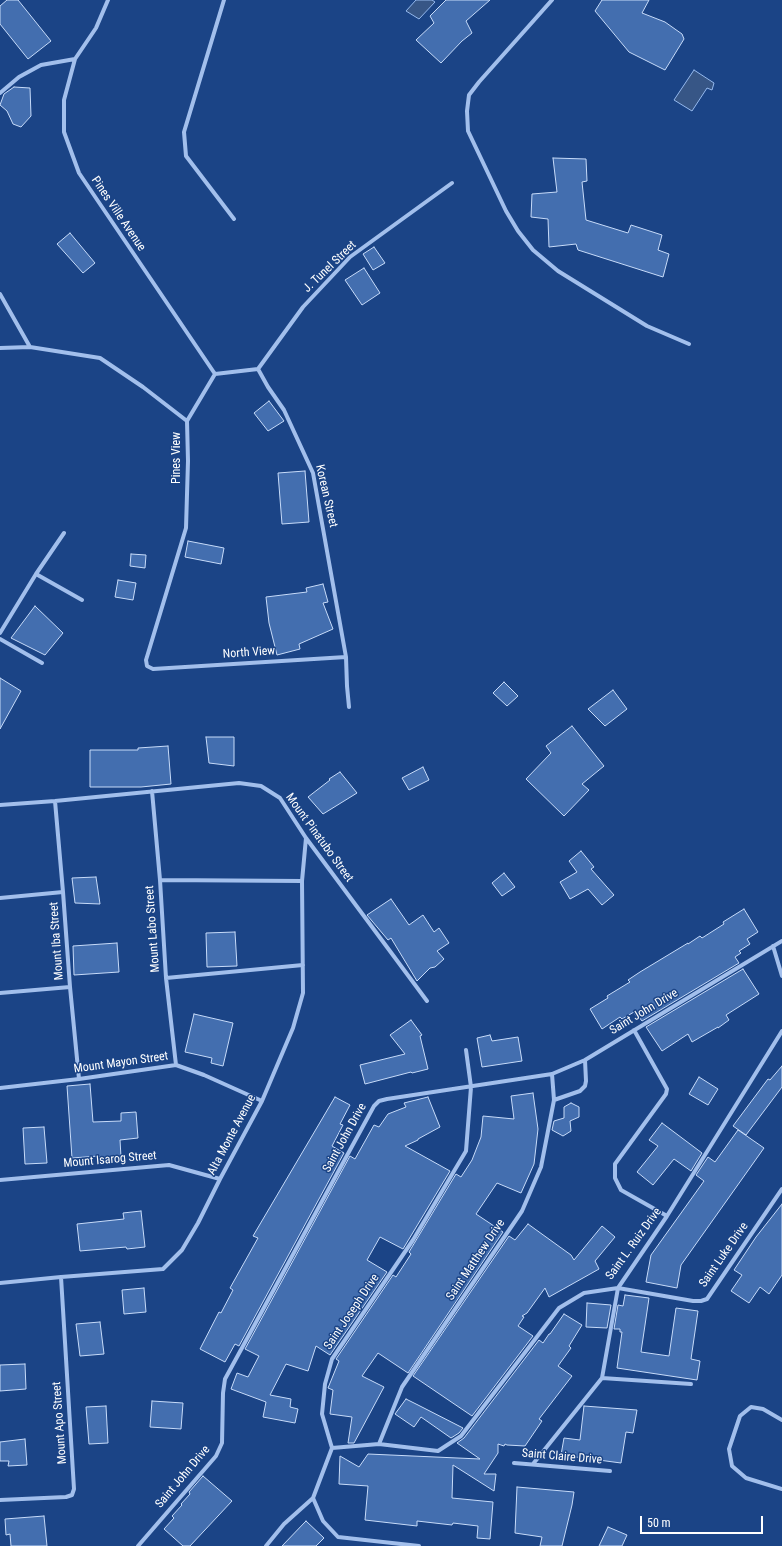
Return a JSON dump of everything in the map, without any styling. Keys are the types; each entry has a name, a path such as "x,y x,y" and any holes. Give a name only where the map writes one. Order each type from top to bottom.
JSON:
{"street":[{"name":"Pines Ville Avenue","path":"108,0 96,28 75,59 64,100 64,132 79,173 215,374"},
{"path":"224,0 184,132 186,156 234,219"},
{"path":"552,0 469,95 467,111 468,131 506,211 518,231 534,250 558,271 647,326 689,344"},
{"path":"0,93 19,77 41,64 75,59"},
{"name":"J. Tunel Street","path":"258,369 302,307 350,257 452,184"},
{"path":"0,294 30,347"},
{"name":"Pines View","path":"0,348 30,347 100,358 137,383 187,421 188,461 186,528 146,660 147,666 153,669"},
{"path":"187,421 215,374 258,369"},
{"name":"Korean Street","path":"258,369 284,410 313,473 346,657 349,707"},
{"path":"0,633 36,574 64,533"},
{"path":"36,574 82,600"},
{"path":"0,639 42,663"},
{"name":"North View","path":"153,669 346,657"},
{"name":"Mount Pinatubo Street","path":"0,805 239,783 261,786 280,798 306,838 428,1002"},
{"name":"Mount Labo Street","path":"152,791 160,880 166,978 176,1065"},
{"name":"Mount Iba Street","path":"55,801 79,1079"},
{"name":"Alta Monte Avenue","path":"0,1283 163,1269 182,1250 198,1223 262,1101 293,1028 303,993 302,881 306,838"},
{"path":"160,880 302,881"},
{"path":"0,898 63,892"},
{"name":"Saint John Drive","path":"138,1546 216,1456 222,1442 223,1393 225,1379 374,1106 379,1101 552,1074 585,1060 782,941"},
{"path":"773,946 782,976"},
{"path":"166,978 303,965"},
{"path":"0,993 70,987"},
{"path":"634,1030 667,1089 666,1094 615,1164 615,1178 621,1190 667,1216"},
{"name":"Saint L. Ruiz Drive","path":"332,1448 379,1444 438,1451 461,1436 559,1308 584,1293 618,1288 667,1216 782,1031"},
{"path":"466,1050 471,1087"},
{"path":"554,1100 580,1090 585,1086 585,1060"},
{"name":"Mount Mayon Street","path":"0,1088 79,1079 176,1065 204,1075 262,1101"},
{"name":"Saint Matthew Drive","path":"379,1444 402,1387 522,1211 541,1167 554,1100 552,1074"},
{"name":"Saint Joseph Drive","path":"332,1448 322,1414 325,1384 332,1360 413,1240 466,1151 471,1087"},
{"name":"Mount Isarog Street","path":"0,1180 169,1164 220,1179"},
{"name":"Saint Luke Drive","path":"618,1288 693,1301 701,1301 706,1298 782,1189"},
{"name":"Mount Apo Street","path":"0,1500 66,1497 72,1495 74,1489 61,1277"},
{"path":"533,1464 602,1378 618,1288"},
{"path":"602,1378 691,1384"},
{"path":"782,1420 763,1409 751,1407 740,1416 729,1449 732,1466 746,1478 782,1490"},
{"path":"266,1546 284,1524 313,1498 332,1448"},
{"name":"Saint Claire Drive","path":"514,1463 610,1471"},
{"path":"313,1498 323,1521 338,1537 419,1546"}],"water":[{"path":"416,0 432,0 435,2 419,19 406,11"},
{"path":"694,70 714,83 712,90 707,88 692,111 674,100"}],"building":[{"path":"7,0 18,0 51,41 28,59 0,24 0,6"},
{"path":"446,0 490,0 466,21 472,33 462,41 441,63 416,40 434,23 430,16"},
{"path":"602,0 649,0 642,13 665,22 682,34 684,39 665,70 629,52 595,11"},
{"path":"14,87 30,88 31,116 21,127 13,124 7,111 0,105 4,94"},
{"path":"553,158 586,159 587,181 582,182 586,220 628,233 631,225 662,235 658,250 669,254 663,277 578,250 576,244 549,247 548,219 531,217 532,194 557,192"},
{"path":"70,233 95,263 83,273 57,244"},
{"path":"374,247 385,263 373,270 363,254"},
{"path":"364,268 380,293 362,305 345,280"},
{"path":"269,401 284,421 268,431 254,413"},
{"path":"305,471 309,522 282,524 278,473"},
{"path":"188,541 224,548 221,564 185,557"},
{"path":"131,554 146,555 145,568 130,566"},
{"path":"118,580 136,583 133,600 115,597"},
{"path":"323,584 328,602 323,603 333,629 299,644 300,649 277,655 269,623 266,597 307,592 306,588"},
{"path":"35,606 63,633 45,655 11,638"},
{"path":"0,678 21,691 0,729"},
{"path":"504,682 518,696 507,706 493,693"},
{"path":"613,690 627,709 605,726 588,709"},
{"path":"572,726 604,766 582,784 589,790 564,816 526,779 551,753 546,746"},
{"path":"206,737 234,737 234,766 209,763"},
{"path":"168,746 171,784 141,787 90,787 90,750 138,750 138,748"},
{"path":"423,767 429,780 409,790 402,778"},
{"path":"340,772 357,793 323,814 308,797 330,780 329,779"},
{"path":"581,851 594,867 591,869 614,895 602,905 588,889 570,899 560,882 577,872 569,861"},
{"path":"504,873 515,887 502,896 492,883"},
{"path":"96,877 100,904 75,903 72,878"},
{"path":"391,899 409,925 423,915 434,932 439,928 449,943 437,951 444,959 435,967 430,968 417,981 391,938 388,940 367,915"},
{"path":"744,909 758,932 747,939 750,944 739,951 741,953 735,957 739,963 642,1021 639,1017 637,1018 634,1012 622,1019 620,1017 602,1029 590,1009 608,998 607,996 630,982 628,980 640,972 700,936 702,938 724,924 723,922"},
{"path":"235,932 237,966 207,967 206,933"},
{"path":"117,943 119,972 74,975 73,946"},
{"path":"743,969 759,994 726,1015 729,1020 718,1028 692,1042 688,1034 662,1051 646,1027"},
{"path":"194,1014 233,1023 223,1066 211,1063 212,1058 185,1052"},
{"path":"411,1020 422,1035 420,1036 428,1069 365,1084 360,1065 405,1054 390,1035"},
{"path":"490,1035 492,1041 518,1037 522,1061 482,1067 477,1038"},
{"path":"782,1066 782,1087 746,1135 733,1126 768,1079 770,1080"},
{"path":"699,1077 718,1089 708,1105 689,1094"},
{"path":"90,1084 93,1122 121,1121 121,1113 136,1112 138,1138 120,1140 121,1157 99,1159 99,1156 72,1158 67,1086"},
{"path":"533,1093 538,1129 534,1164 521,1193 497,1183 476,1214 503,1232 408,1373 378,1353 362,1376 384,1387 354,1443 348,1443 352,1417 330,1414 333,1390 328,1388 339,1361 336,1359 393,1275 396,1277 411,1254 409,1252 456,1174 461,1177 472,1160 481,1137 483,1116 514,1119 511,1096"},
{"path":"335,1097 350,1105 340,1124 343,1125 332,1146 344,1153 239,1346 235,1344 225,1362 200,1349 219,1312 221,1313 233,1290 230,1288 258,1238 253,1236"},
{"path":"428,1097 440,1127 405,1146 450,1171 403,1249 380,1237 367,1260 387,1272 330,1355 316,1346 308,1371 286,1364 270,1395 291,1399 290,1407 298,1409 295,1423 263,1417 266,1402 231,1389 237,1373 248,1377 259,1356 245,1349 350,1156 355,1159 374,1125 379,1127 388,1114 406,1107 404,1103"},
{"path":"571,1103 579,1107 579,1117 570,1121 571,1131 563,1136 552,1130 554,1121 564,1118 564,1107"},
{"path":"662,1123 702,1153 691,1171 674,1159 653,1185 637,1172 658,1146 649,1140"},
{"path":"44,1127 47,1163 25,1164 23,1128"},
{"path":"738,1130 764,1148 681,1265 677,1288 646,1282 651,1255 704,1181 696,1175 708,1157 715,1162"},
{"path":"782,1204 782,1275 769,1294 760,1287 749,1303 731,1291 742,1275 734,1270 756,1237"},
{"path":"141,1211 145,1247 80,1251 77,1224 124,1219 123,1213"},
{"path":"528,1224 571,1255 574,1260 602,1226 615,1237 595,1261 599,1269 549,1297 545,1288 527,1313 522,1316 524,1317 518,1326 533,1336 472,1416 413,1376 509,1236 515,1240"},
{"path":"144,1288 146,1312 124,1314 122,1290"},
{"path":"625,1295 649,1298 641,1352 669,1356 676,1308 698,1311 691,1359 700,1361 697,1380 617,1368 622,1332 620,1332 620,1329 614,1329 618,1305 623,1306"},
{"path":"587,1303 611,1305 607,1328 586,1327"},
{"path":"564,1314 582,1325 569,1346 571,1348 558,1366 572,1376 539,1419 542,1421 525,1446 505,1444 504,1446 498,1444 498,1453 484,1474 496,1474 494,1491 453,1465 452,1498 493,1502 490,1539 477,1538 478,1526 417,1521 417,1526 365,1520 368,1486 339,1484 340,1456 359,1467 368,1454 480,1459 457,1443 464,1438 539,1340 543,1343"},
{"path":"100,1322 104,1354 80,1356 76,1324"},
{"path":"25,1364 26,1389 0,1391 0,1365"},
{"path":"406,1399 463,1428 459,1433 451,1438 421,1417 414,1427 395,1414"},
{"path":"152,1401 183,1403 181,1429 150,1427"},
{"path":"106,1406 108,1443 89,1444 86,1407"},
{"path":"584,1406 637,1410 633,1433 626,1432 621,1463 561,1455 564,1438 580,1440"},
{"path":"25,1439 27,1465 8,1466 9,1461 0,1461 0,1442"},
{"path":"203,1476 232,1501 190,1546 183,1546 164,1529 174,1518 172,1516 190,1494 189,1492"},
{"path":"517,1487 574,1492 562,1546 540,1546 542,1537 515,1533"},
{"path":"44,1516 47,1546 11,1546 10,1534 6,1535 5,1519"},
{"path":"306,1521 324,1538 316,1546 282,1546"},
{"path":"608,1527 627,1535 622,1546 599,1546"}]}
